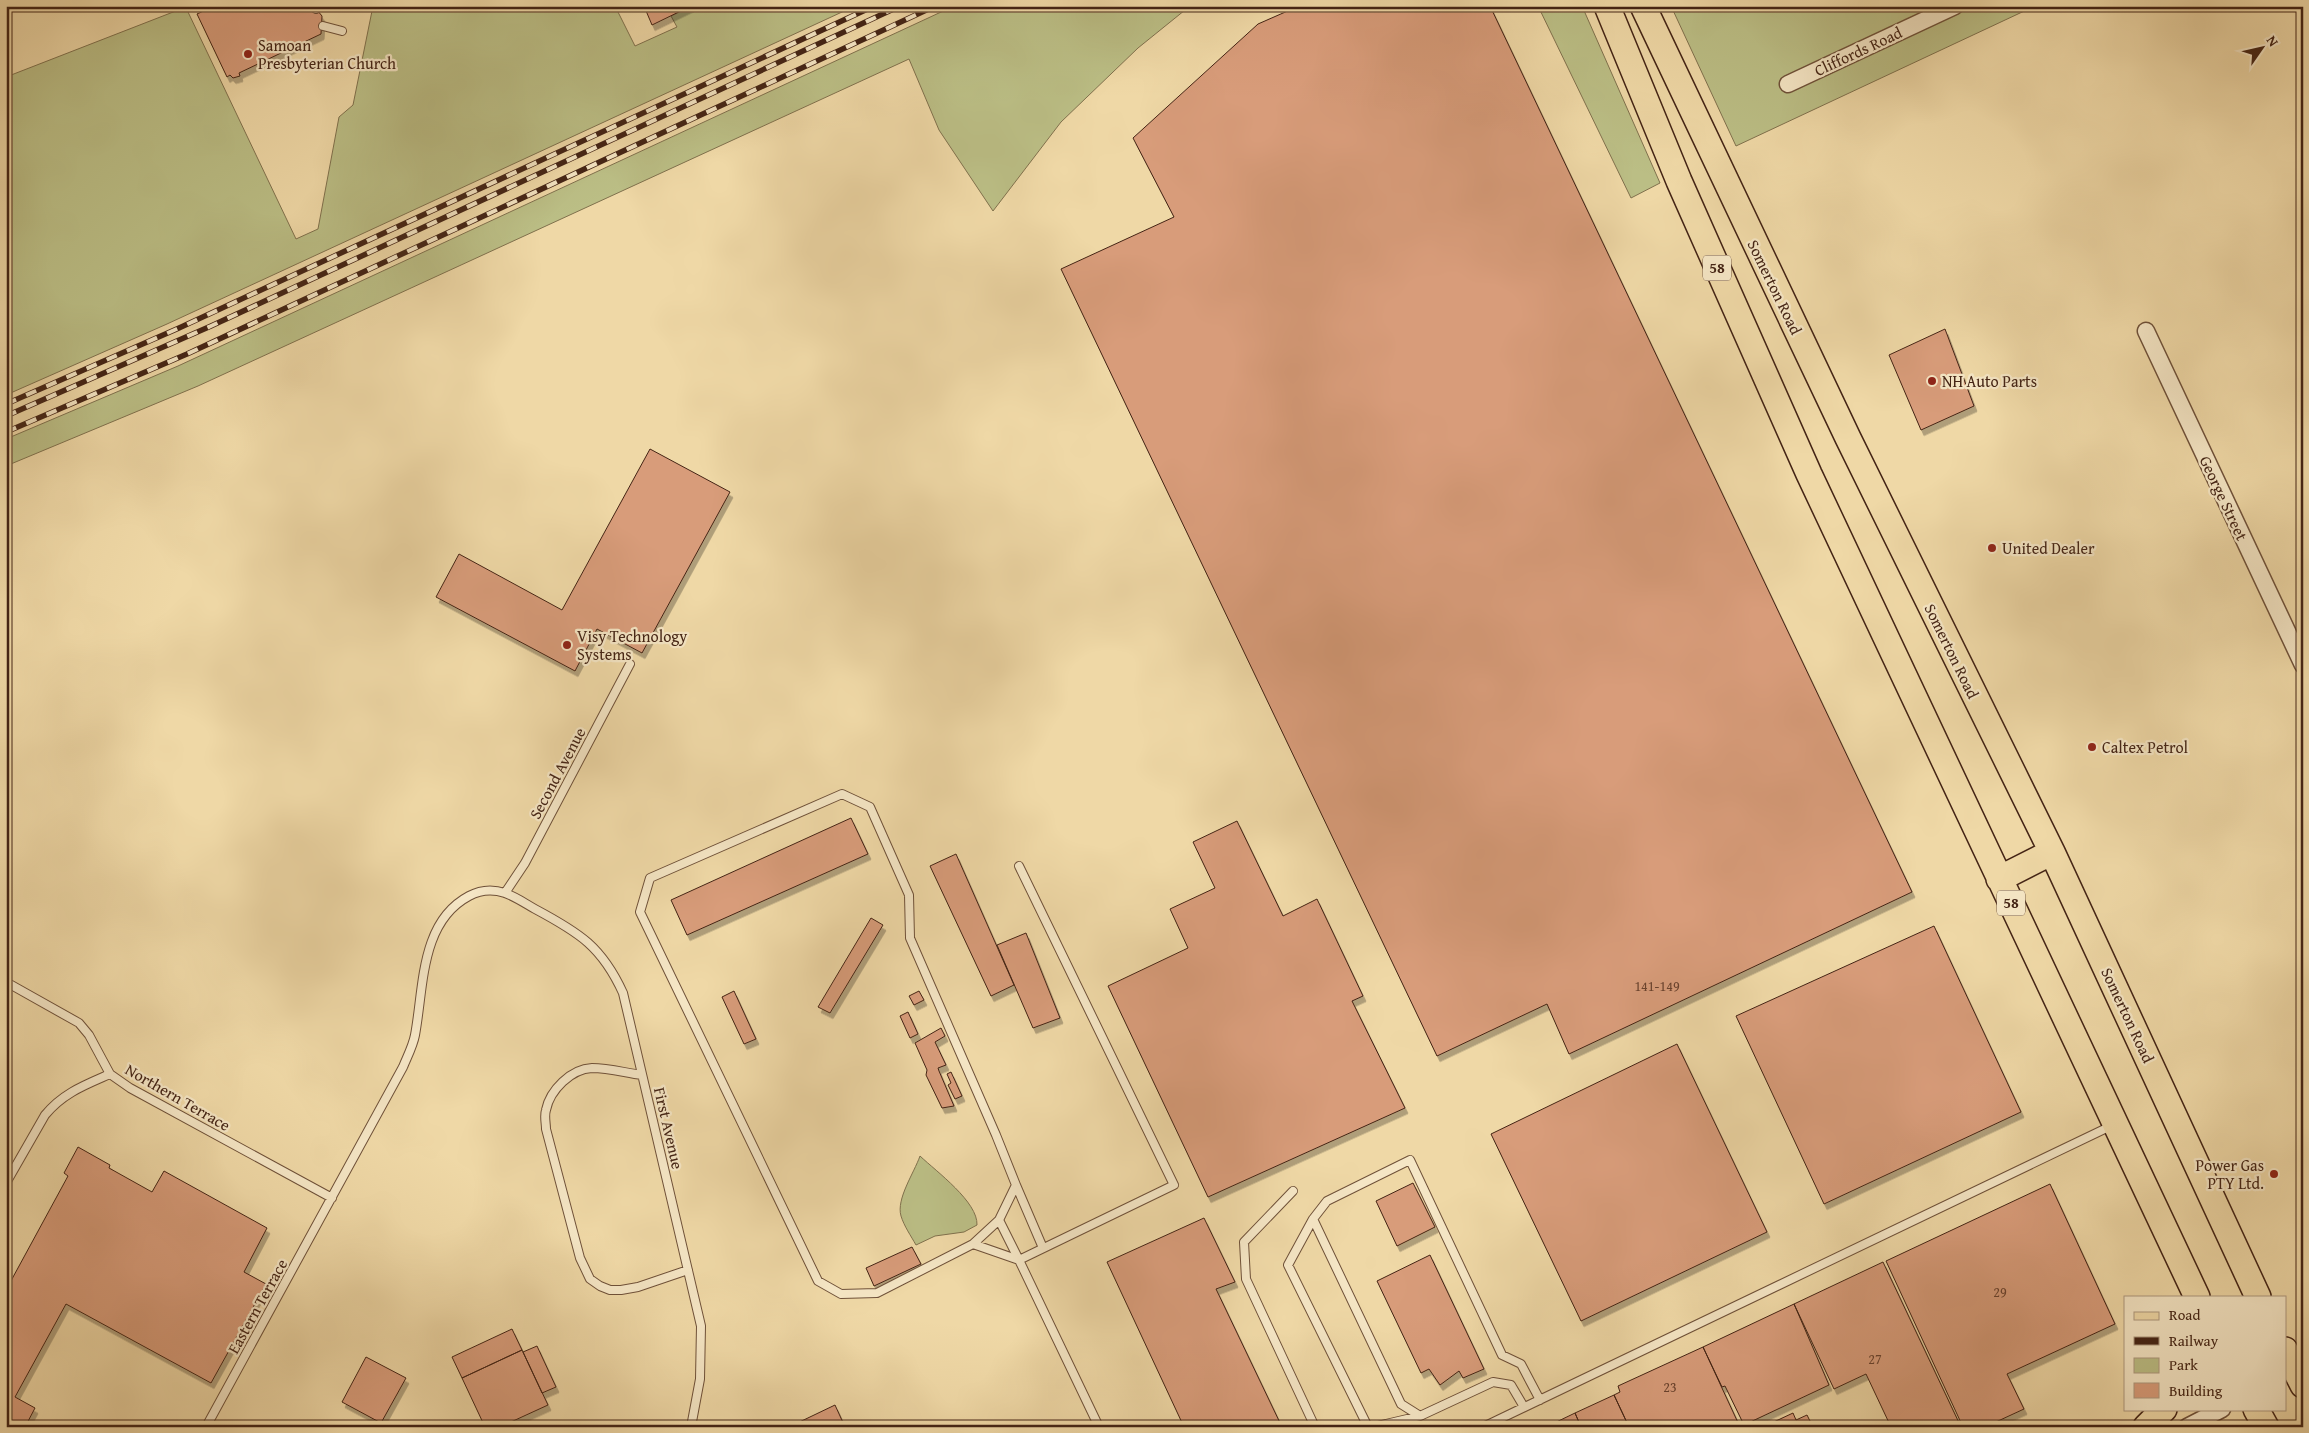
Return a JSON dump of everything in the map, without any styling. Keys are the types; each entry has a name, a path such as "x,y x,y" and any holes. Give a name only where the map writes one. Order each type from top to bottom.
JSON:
{"main road":[{"name":"58","path":"1607,6 1679,181 1809,474 2197,1296"},
{"name":"Somerton Road","path":"1643,6 1848,438 2052,852 2258,1296"},
{"path":"1999,879 2052,852"},
{"path":"2146,1427 2163,1410"},
{"path":"2257,1410 2266,1427"}],"street":[{"name":"Cliffords Road","path":"1788,84 1955,6"},
{"name":"George Street","path":"2146,331 2303,665"},
{"path":"2187,1427 2220,1410"}],"lane":[{"path":"323,26 342,32"},
{"name":"Second Avenue","path":"505,893 525,863 630,664"},
{"path":"1016,1185 999,1220 973,1244 877,1293 841,1294 818,1281 640,912 650,878 842,794 870,807 909,895 910,938 996,1135 1043,1248"},
{"path":"973,1244 1018,1260 1174,1185 1019,866"},
{"name":"Eastern Terrace","path":"206,1427 404,1067 414,1038 429,948 436,928 445,914 459,901 475,893 487,890 505,893"},
{"name":"First Avenue","path":"505,893 561,922 586,940 602,955 613,972 623,994 701,1326 700,1379 691,1427"},
{"name":"Northern Terrace","path":"6,982 79,1023 89,1035 110,1074 130,1088 332,1198"},
{"path":"642,1075 592,1068 582,1070 569,1077 558,1086 548,1100 545,1112 546,1129 580,1258 590,1279 610,1290 621,1290 638,1287 688,1270"},
{"path":"6,1183 45,1115 53,1105 73,1090 110,1074"},
{"path":"1483,1427 2117,1124"},
{"path":"1368,1427 1288,1265 1313,1218 1327,1201 1410,1160 1502,1355 1520,1364 1540,1400"},
{"path":"1293,1191 1244,1242 1246,1278 1315,1427"},
{"path":"1313,1218 1401,1404 1420,1416"},
{"path":"999,1220 1099,1427"},
{"path":"1373,1427 1420,1416 1493,1382 1511,1385 1524,1407"}],"green space":[{"path":"373,6 615,6 635,46 677,27 671,16 691,6 855,6 167,324 6,395 6,77 186,7 197,7 188,12 296,239 318,229 339,117 353,105"},
{"path":"954,6 1190,6 1138,48 1061,122 993,211 939,130 909,59 198,386 6,466 6,439 178,366"},
{"path":"1538,6 1582,6 1660,183 1631,198"},
{"path":"1671,6 2035,6 1736,146"},
{"path":"920,1156 964,1197 976,1216 977,1225 964,1232 935,1236 916,1245 904,1223 900,1209 903,1194"}],"building":[{"name":"Samoan Presbyterian Church","path":"214,6 309,6 317,10 322,16 321,34 239,73 240,76 233,78 230,75 227,77 197,14"},
{"path":"644,6 691,6 652,25"},
{"path":"1299,6 1490,6 1912,892 1569,1054 1547,1004 1437,1056 1061,269 1174,217 1133,138 1258,24"},
{"name":"NH Auto Parts","path":"1945,329 1974,406 1921,430 1889,355"},
{"path":"650,449 730,492 642,653 597,629 575,671 436,597 459,554 562,610"},
{"path":"851,818 868,854 687,935 671,900"},
{"path":"1237,821 1283,916 1317,899 1363,996 1352,1001 1405,1108 1208,1197 1108,986 1188,948 1170,909 1215,888 1193,842"},
{"path":"956,854 1014,985 991,996 930,866"},
{"path":"871,918 883,925 830,1013 818,1007"},
{"path":"1934,926 2021,1112 1824,1204 1736,1016"},
{"path":"1026,933 1060,1018 1033,1028 997,945"},
{"path":"734,991 756,1039 744,1044 722,997"},
{"path":"919,991 924,1000 914,1005 909,996"},
{"path":"908,1012 918,1034 910,1038 900,1016"},
{"path":"941,1028 945,1036 935,1042 946,1065 938,1068 954,1106 942,1108 926,1075 927,1070 915,1043"},
{"path":"1677,1044 1767,1232 1581,1321 1491,1134"},
{"path":"951,1072 962,1096 955,1099 948,1085 951,1083 947,1074"},
{"path":"78,1147 110,1165 109,1168 152,1192 164,1171 267,1228 244,1272 266,1284 211,1383 66,1304 15,1397 35,1408 25,1427 6,1427 6,1290 68,1176 64,1173"},
{"path":"1413,1183 1435,1227 1397,1246 1376,1201"},
{"path":"2050,1184 2115,1324 2007,1374 2024,1409 1985,1427 1963,1427 1886,1261"},
{"path":"1204,1218 1235,1282 1216,1289 1282,1427 1184,1427 1107,1262"},
{"path":"912,1247 921,1264 874,1286 866,1268"},
{"path":"1430,1255 1484,1369 1463,1378 1459,1371 1440,1385 1429,1369 1421,1373 1377,1281"},
{"path":"1883,1262 1961,1427 1891,1427 1866,1374 1834,1389 1794,1304"},
{"path":"1794,1304 1829,1385 1744,1425 1725,1386 1722,1387 1703,1347"},
{"path":"512,1329 522,1350 462,1378 452,1357"},
{"path":"537,1346 556,1387 542,1393 523,1352"},
{"path":"1703,1347 1740,1427 1629,1427 1614,1395 1620,1392 1618,1386"},
{"path":"522,1350 548,1405 500,1427 485,1427 462,1378"},
{"path":"366,1357 406,1378 381,1423 342,1402"},
{"path":"1614,1395 1629,1427 1581,1427 1575,1413"},
{"path":"835,1405 845,1427 789,1427"},
{"path":"1575,1413 1581,1427 1546,1427"},
{"path":"1793,1413 1796,1420 1807,1415 1813,1427 1763,1427"}],"railway":[{"path":"6,404 179,328 874,6"},
{"path":"6,416 211,326 900,6"},
{"path":"6,432 187,354 935,6"}],"place":[{"name":"Samoan Presbyterian Church","path":"248,54"},
{"name":"NH Auto Parts","path":"1932,381"},
{"name":"United Dealer","path":"1992,548"},
{"name":"Visy Technology Systems","path":"567,645"},
{"name":"Caltex Petrol","path":"2092,747"},
{"name":"Power Gas PTY Ltd.","path":"2274,1174"}]}
